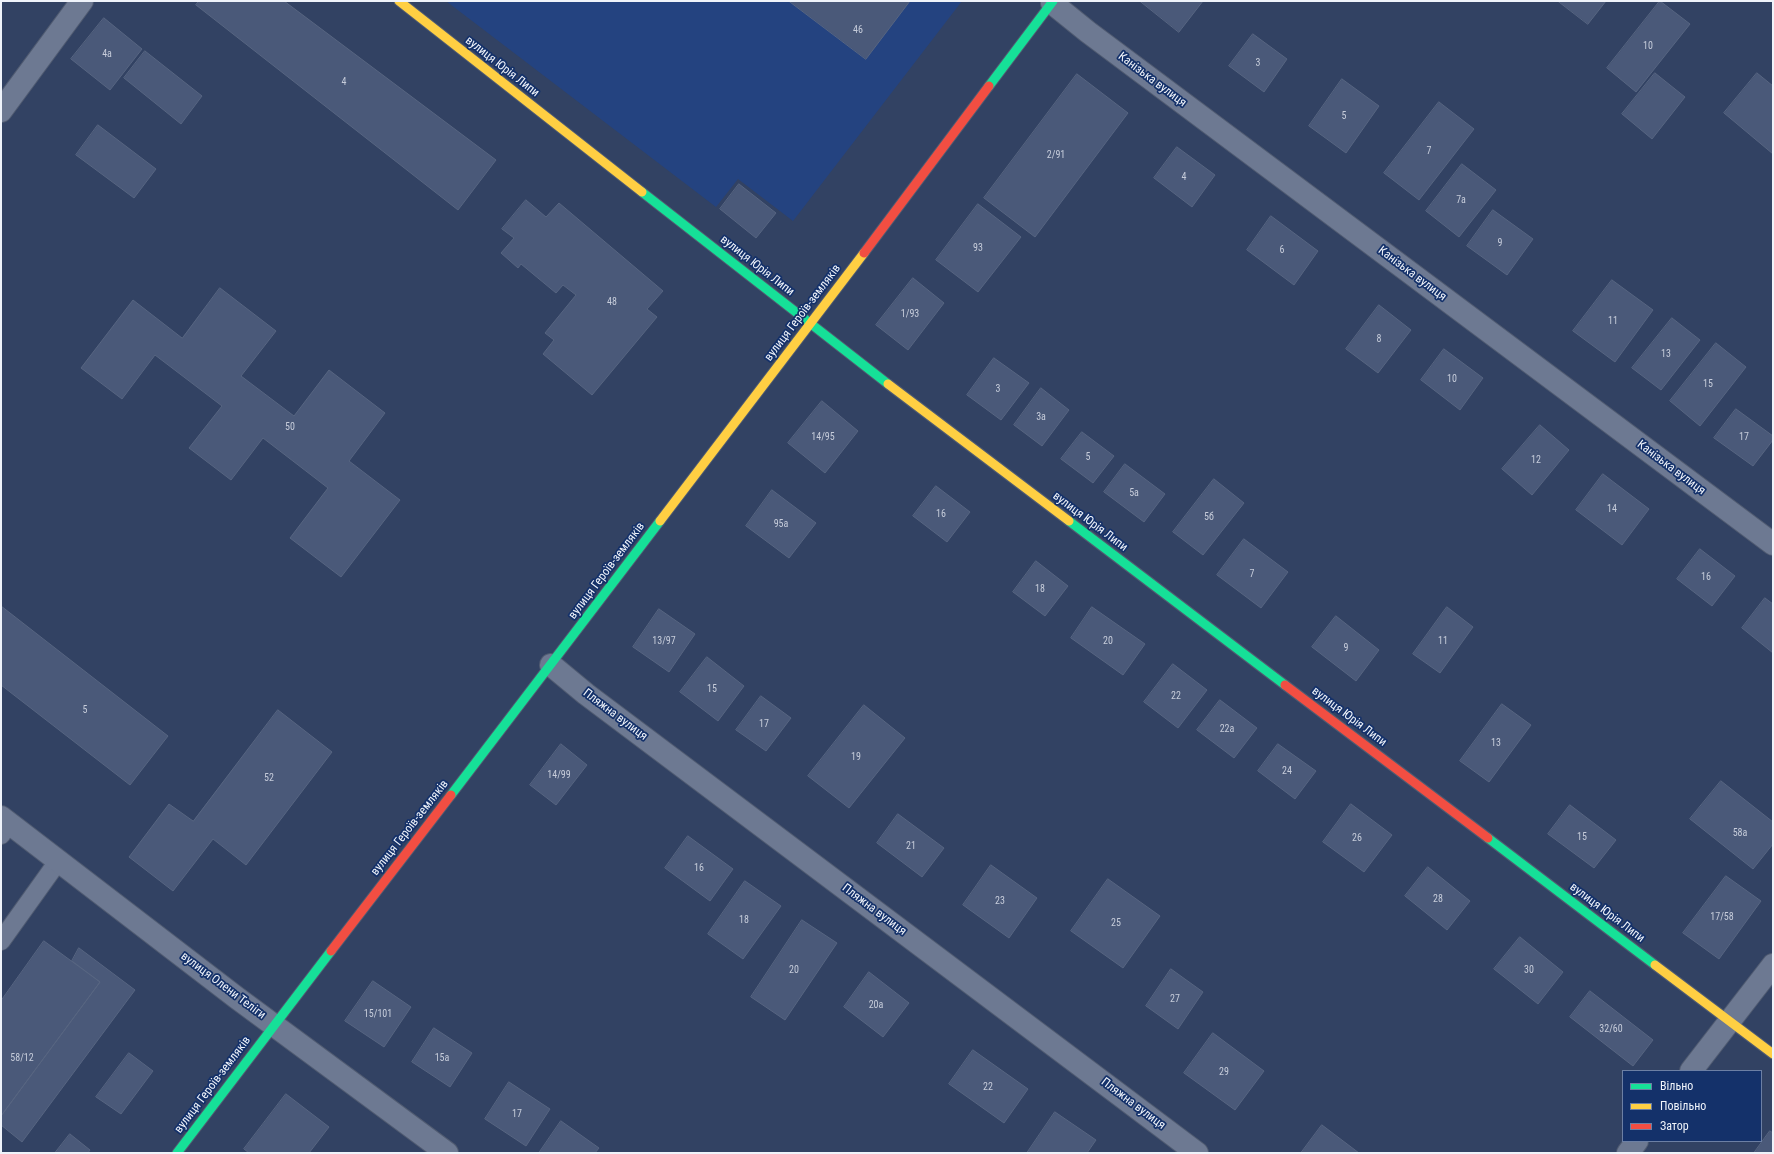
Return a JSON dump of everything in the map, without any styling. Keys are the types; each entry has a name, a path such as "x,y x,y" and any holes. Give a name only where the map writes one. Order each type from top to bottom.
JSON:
{"street":[{"path":"1,111 82,1"},
{"name":"вулиця Юрія Липи","path":"399,1 853,357 1773,1054"},
{"name":"вулиця Героїв-земляків","path":"177,1153 551,665 1053,2"},
{"name":"Канізька вулиця","path":"1053,2 1107,46 1773,544"},
{"name":"Пляжна вулиця","path":"551,665 593,699 1197,1153"},
{"name":"вулиця Олени Теліги","path":"4,825 59,860 237,998 275,1024 447,1153"},
{"path":"1692,1070 1773,965"},
{"path":"1628,1153 1636,1142"}],"lane":[{"path":"1,941 59,860"}],"shaded area":[{"path":"446,1 962,1 793,221 738,179 716,207"}],"building":[{"path":"199,1 284,1 496,160 458,210 196,5"},
{"path":"789,1 910,1 866,59"},
{"path":"1140,1 1203,1 1179,32"},
{"path":"1558,1 1606,1 1588,24"},
{"path":"1660,1 1690,24 1636,92 1607,68"},
{"path":"104,18 142,49 110,90 71,59"},
{"path":"1253,34 1287,59 1264,92 1229,66"},
{"path":"145,51 202,96 181,124 124,78"},
{"path":"1655,73 1685,97 1652,139 1622,114"},
{"path":"1757,73 1773,86 1773,154 1724,113"},
{"path":"1077,74 1128,113 1035,237 984,198"},
{"path":"1342,79 1379,106 1346,153 1309,126"},
{"path":"1439,102 1474,129 1419,200 1384,173"},
{"path":"98,125 156,169 134,198 76,155"},
{"path":"1177,147 1215,175 1192,207 1154,178"},
{"path":"1462,164 1496,190 1459,237 1426,211"},
{"path":"739,184 776,213 756,238 720,209"},
{"path":"526,200 546,217 559,203 663,291 647,309 657,317 592,395 543,354 554,340 545,333 576,295 563,285 556,293 521,264 518,268 501,253 514,238 502,229"},
{"path":"978,204 1021,237 978,292 936,260"},
{"path":"1493,210 1533,239 1507,275 1467,246"},
{"path":"1271,216 1318,251 1294,285 1247,250"},
{"path":"913,278 944,303 908,350 876,325"},
{"path":"1612,280 1653,310 1615,362 1573,331"},
{"path":"220,288 276,331 241,376 294,416 329,370 385,413 349,461 400,500 341,577 290,538 328,488 263,438 231,480 189,448 222,406 155,355 122,399 81,368 133,300 182,338"},
{"path":"1379,305 1411,330 1378,373 1346,349"},
{"path":"1672,318 1700,340 1661,390 1632,368"},
{"path":"1716,343 1746,367 1700,426 1670,401"},
{"path":"1444,349 1483,378 1460,410 1421,380"},
{"path":"994,358 1029,383 1001,420 967,395"},
{"path":"1041,388 1069,410 1042,446 1014,425"},
{"path":"822,401 858,431 825,473 788,443"},
{"path":"1736,409 1773,436 1773,440 1753,466 1714,438"},
{"path":"1540,425 1569,450 1532,495 1502,469"},
{"path":"1082,432 1114,456 1093,483 1061,459"},
{"path":"1125,464 1165,494 1144,522 1104,492"},
{"path":"1603,474 1649,509 1622,545 1576,510"},
{"path":"1214,479 1244,503 1203,555 1173,532"},
{"path":"936,486 970,512 947,542 913,516"},
{"path":"772,490 816,523 789,558 746,526"},
{"path":"1244,539 1288,572 1261,608 1217,575"},
{"path":"1700,549 1735,576 1712,606 1677,579"},
{"path":"1036,561 1068,586 1045,616 1013,592"},
{"path":"1765,598 1773,604 1773,653 1742,628"},
{"path":"1,606 168,736 130,785 1,685"},
{"path":"1092,607 1145,644 1123,675 1071,638"},
{"path":"1447,607 1473,627 1440,673 1413,654"},
{"path":"659,609 695,634 669,672 633,647"},
{"path":"1336,616 1379,650 1356,681 1312,647"},
{"path":"707,657 744,686 718,721 680,692"},
{"path":"1173,664 1207,690 1178,728 1144,702"},
{"path":"761,696 791,718 766,751 736,730"},
{"path":"1220,700 1257,728 1234,758 1197,730"},
{"path":"1502,704 1531,725 1489,782 1460,761"},
{"path":"864,705 905,738 849,808 808,776"},
{"path":"278,710 332,752 246,865 213,839 173,891 129,857 169,804 193,821"},
{"path":"561,744 587,765 556,805 530,785"},
{"path":"1278,744 1316,771 1295,799 1258,771"},
{"path":"1721,781 1773,822 1773,844 1753,869 1690,819"},
{"path":"1351,804 1392,835 1364,872 1323,842"},
{"path":"1570,805 1616,840 1594,868 1548,834"},
{"path":"898,814 944,848 922,877 877,843"},
{"path":"688,836 733,869 710,901 665,868"},
{"path":"991,865 1037,898 1009,938 963,905"},
{"path":"1428,867 1470,901 1447,930 1405,896"},
{"path":"1726,876 1761,901 1719,959 1683,933"},
{"path":"1108,879 1160,916 1123,968 1071,931"},
{"path":"745,881 781,906 743,959 708,934"},
{"path":"802,920 837,943 785,1020 751,997"},
{"path":"1520,937 1563,972 1538,1004 1494,969"},
{"path":"44,941 100,982 1,1116 1,1001"},
{"path":"79,948 135,990 22,1142 1,1125 1,1116 100,982 72,961"},
{"path":"1171,969 1203,992 1178,1029 1146,1006"},
{"path":"869,972 909,1003 883,1037 844,1007"},
{"path":"373,981 411,1007 384,1047 345,1021"},
{"path":"1590,991 1653,1040 1633,1066 1570,1017"},
{"path":"434,1028 472,1053 450,1087 412,1062"},
{"path":"1213,1033 1264,1071 1235,1110 1184,1073"},
{"path":"973,1050 1028,1089 1004,1123 949,1084"},
{"path":"129,1053 153,1071 121,1114 96,1097"},
{"path":"509,1082 550,1109 526,1146 485,1119"},
{"path":"286,1094 329,1127 309,1153 249,1153 244,1149"},
{"path":"1055,1112 1096,1140 1087,1153 1027,1153"},
{"path":"561,1121 599,1148 595,1153 539,1153"},
{"path":"1322,1125 1359,1153 1301,1153"},
{"path":"1770,1131 1773,1133 1773,1153 1754,1153"},
{"path":"70,1134 90,1150 88,1153 55,1153"}],"traffic: fast":[{"path":"989,86 1053,1"},
{"path":"642,192 888,384"},
{"path":"451,795 660,521"},
{"path":"1069,521 1285,685"},
{"path":"1488,838 1655,965"},
{"path":"177,1153 331,951"}],"traffic: slow":[{"path":"399,1 642,192"},
{"path":"660,521 864,253"},
{"path":"888,384 1069,521"},
{"path":"1655,965 1773,1054"}],"traffic: jam":[{"path":"864,253 989,86"},
{"path":"1285,685 1488,838"},
{"path":"331,951 451,795"}]}
